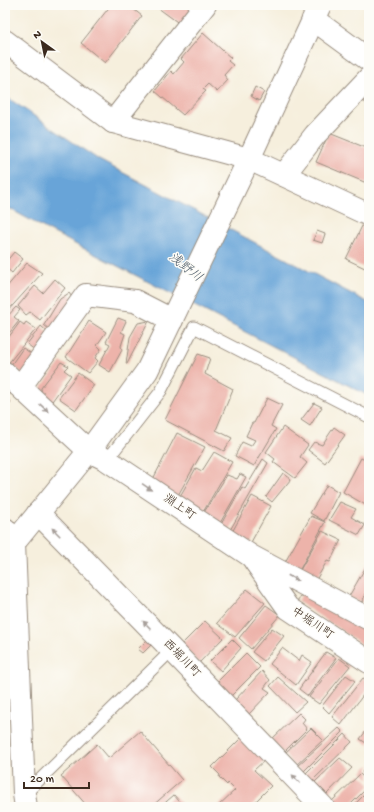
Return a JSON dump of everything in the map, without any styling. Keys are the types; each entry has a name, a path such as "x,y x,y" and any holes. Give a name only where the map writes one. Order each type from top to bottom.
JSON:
{"street":[{"path":"113,122 205,5"},
{"path":"25,801 9,536 38,513 98,455 147,371 249,159 317,12 369,60"},
{"path":"5,41 113,122 249,159 369,215"},
{"path":"284,175 315,135 369,78"},
{"path":"22,386 86,295 135,301 172,320"},
{"name":"淵上町","path":"5,372 98,455 251,556 369,619"},
{"name":"西堀川町","path":"38,513 323,807"},
{"name":"中堀川町","path":"251,556 288,608 369,662"}],"lane":[{"path":"98,455 161,390 194,327 369,417"},
{"path":"25,801 172,650"}],"water":[{"name":"浅野川","path":"5,96 99,160 369,303 369,396 48,230 5,206"}],"building":[{"path":"111,5 128,5 142,16 105,63 81,43"},
{"path":"154,5 203,5 184,27"},
{"path":"203,33 231,58 228,61 233,65 224,75 228,80 217,92 208,84 203,89 206,91 183,115 155,91 171,71 174,74 184,62 181,59"},
{"path":"255,87 264,92 259,101 251,96"},
{"path":"369,91 369,106 361,99"},
{"path":"329,133 369,149 369,184 316,162"},
{"path":"363,224 369,227 369,270 346,259"},
{"path":"317,231 325,234 322,243 313,240"},
{"path":"14,252 23,259 12,273 5,267 5,263"},
{"path":"27,263 42,273 5,314 5,289"},
{"path":"55,279 65,288 40,320 30,312 26,315 18,306 35,286 43,293"},
{"path":"69,293 77,304 55,334 44,325 60,299"},
{"path":"16,307 20,310 14,317 19,321 5,338 5,319"},
{"path":"118,318 126,321 121,332 125,334 121,346 122,350 110,372 99,365 110,344 106,342"},
{"path":"89,321 106,332 97,345 101,349 95,358 98,361 88,373 66,357"},
{"path":"149,321 126,364 130,337 138,323"},
{"path":"20,322 24,325 26,322 36,329 7,365 5,363 5,342"},
{"path":"41,326 53,337 40,354 27,344"},
{"path":"23,348 38,358 26,376 11,365"},
{"path":"198,354 210,358 205,374 233,389 216,430 232,438 224,451 165,420"},
{"path":"61,362 68,366 64,370 71,375 50,404 42,397 41,388"},
{"path":"78,373 94,385 76,410 59,398"},
{"path":"5,390 10,394 6,397 11,402 5,409"},
{"path":"267,398 282,405 271,426 276,429 254,466 235,456 242,442 251,446 255,440 246,436"},
{"path":"314,403 322,407 310,426 301,420"},
{"path":"283,427 308,445 300,457 307,463 295,478 273,462 275,459 266,452"},
{"path":"334,427 345,435 325,463 308,450 314,442 322,445"},
{"path":"177,433 205,447 177,497 152,481"},
{"path":"214,452 232,462 202,514 179,498 196,468 202,471"},
{"path":"361,458 369,462 369,507 343,492"},
{"path":"263,459 268,463 229,532 220,526 242,487 245,489"},
{"path":"283,473 291,479 272,502 266,497"},
{"path":"240,474 246,477 220,523 203,514 227,475 237,479"},
{"path":"327,485 339,492 324,521 310,513"},
{"path":"252,496 271,506 250,544 231,534"},
{"path":"340,502 356,509 351,517 365,525 359,535 329,520"},
{"path":"311,516 325,522 299,571 284,564"},
{"path":"322,531 341,540 330,562 327,561 316,580 299,572"},
{"path":"368,563 369,587 362,602 348,598"},
{"path":"247,589 265,603 235,637 217,623"},
{"path":"303,593 369,627 369,649 297,601"},
{"path":"266,605 280,615 251,649 239,638"},
{"path":"205,621 223,638 199,663 181,645"},
{"path":"272,628 284,636 264,661 252,652"},
{"path":"148,639 152,644 143,653 138,649"},
{"path":"232,639 241,648 221,671 210,661"},
{"path":"282,648 299,661 302,655 312,662 296,685 270,664"},
{"path":"326,652 336,658 308,696 299,689"},
{"path":"246,653 260,667 230,697 216,683"},
{"path":"339,658 350,666 319,704 309,697"},
{"path":"262,671 270,680 264,688 270,692 249,714 235,700"},
{"path":"346,675 355,681 329,713 322,706"},
{"path":"278,677 306,702 295,712 270,686"},
{"path":"363,678 369,681 369,687 341,725 332,717"},
{"path":"299,713 305,719 302,723 307,729 283,753 271,740"},
{"path":"369,727 369,745 360,739"},
{"path":"311,728 323,740 295,766 284,754"},
{"path":"339,728 343,732 302,773 296,767"},
{"path":"140,731 182,780 151,807 88,807 61,776 97,744 109,758"},
{"path":"345,734 352,742 311,782 303,776"},
{"path":"243,736 266,759 254,770 271,786 250,807 217,807 235,790 219,777 220,775 212,767"},
{"path":"340,758 352,768 327,794 315,782"},
{"path":"369,765 369,779 362,772"},
{"path":"360,774 369,782 369,786 348,807 337,807 331,802"},
{"path":"369,790 369,807 358,807 355,804"},
{"path":"174,795 184,807 160,807"}]}
